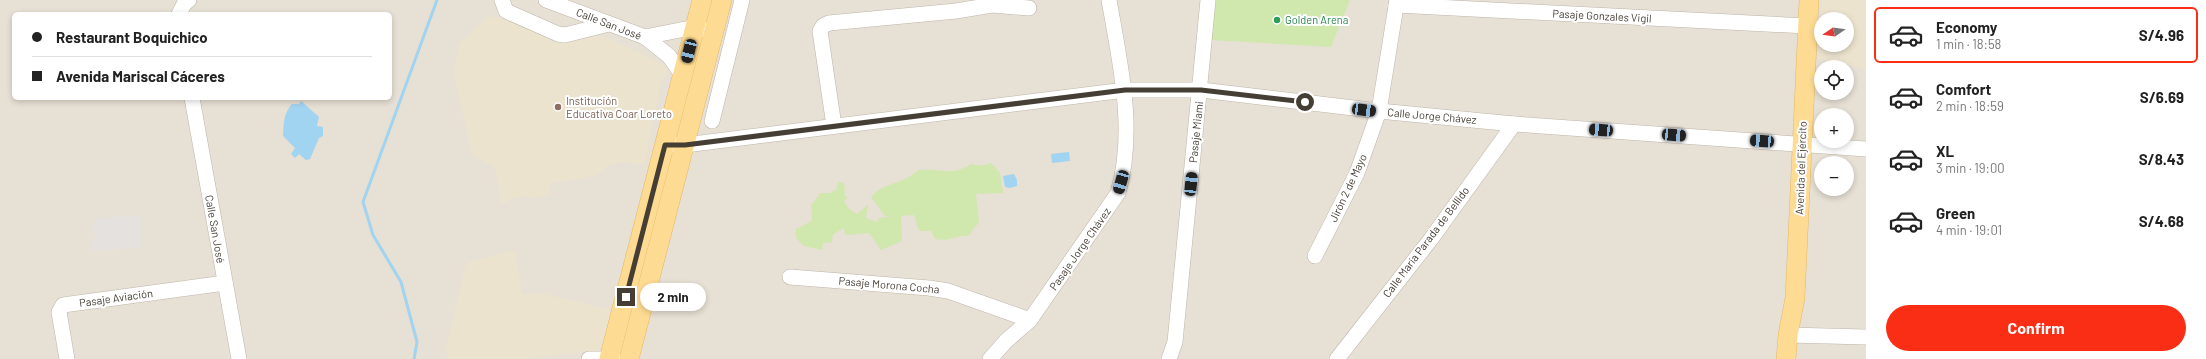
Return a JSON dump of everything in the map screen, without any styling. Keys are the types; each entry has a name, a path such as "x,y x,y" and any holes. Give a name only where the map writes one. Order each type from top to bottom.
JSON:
{"main road":[{"path":"611,359 702,0"},
{"path":"629,359 722,0"},
{"name":"Avenida del Ejército","path":"1800,0 1803,26"},
{"name":"Avenida del Ejército","path":"1786,359 1788,335 1785,298 1803,26 1809,0"}],"street":[{"path":"180,12 184,4 189,0"},
{"path":"502,0 506,11 558,34 566,35 609,24"},
{"name":"Calle San José","path":"546,0 645,37 669,56 682,75"},
{"path":"712,121 742,0"},
{"name":"Pasaje Jorge Chávez","path":"990,359 1006,341 1030,320 1118,193 1125,171 1125,90 1109,0"},
{"name":"Pasaje Miami","path":"1169,359 1175,342 1201,90 1208,0"},
{"name":"Pasaje Gonzales Vigil","path":"1397,2 1803,26"},
{"name":"Jirón 2 de Mayo","path":"1315,256 1357,172 1379,111 1397,2"},
{"path":"834,126 820,31 823,26 829,23 955,6 992,5 1029,8"},
{"path":"645,37 695,27 714,32"},
{"name":"Calle Jorge Chávez","path":"665,145 685,145 1125,90 1201,90 1379,111 1514,124 1866,149"},
{"name":"Calle San José","path":"192,100 238,359"},
{"name":"Calle María Parada de Bellido","path":"1337,359 1431,239 1514,124"},
{"name":"Pasaje Morona Cocha","path":"790,277 929,288 948,291 1030,320"},
{"name":"Pasaje Aviación","path":"67,359 59,312 63,305 225,283"},
{"path":"1788,335 1866,338"},
{"path":"590,359 611,359"}],"shaded area":[{"path":"0,0 1866,0 1866,359 0,359"},
{"path":"1822,0 1866,0 1866,69 1854,66 1854,60 1818,59 1818,52 1854,52 1854,12 1821,12"},
{"name":"Institución Educativa Coar Loreto","path":"488,16 508,20 555,42 603,36 669,67 661,82 644,165 625,162 608,165 598,175 549,184 551,194 533,198 520,196 502,203 495,167 472,155 454,73 460,43"},
{"path":"142,215 142,248 89,250 96,233 92,231 96,218"},
{"path":"515,250 522,294 544,294 612,310 602,348 593,351 521,359 448,359 446,348 466,263"}],"green space":[{"name":"Golden Arena","path":"1214,0 1350,0 1331,47 1211,40"},
{"path":"991,163 1000,173 1003,193 976,194 979,222 968,236 959,236 945,240 935,239 931,231 919,231 914,215 901,216 902,241 881,250 869,233 845,235 844,228 833,234 832,242 823,243 822,250 804,246 796,238 796,229 812,221 811,205 821,193 830,193 836,190 838,182 844,183 845,197 848,196 844,202 849,209 857,214 868,205 866,218 877,222 879,218 891,216 885,216 871,197 884,187 904,179 920,170 952,171 964,168 971,164 981,166"}],"water":[{"path":"301,101 319,117 317,126 323,127 323,136 319,138 310,159 306,160 299,154 295,158 291,154 295,148 283,136 284,119 287,111 292,104 299,104"},
{"path":"1069,152 1070,161 1052,163 1051,154"},
{"path":"1014,174 1017,180 1017,186 1010,188 1005,187 1003,176"}],"waterway":[{"path":"414,359 417,342 401,282 373,235 363,202 437,0"}],"place":[{"name":"Golden Arena","path":"1277,20"},
{"name":"Institución Educativa Coar Loreto","path":"558,107"}],"route":[{"path":"626,297 665,145 685,145 1125,90 1201,90 1305,102"}]}
